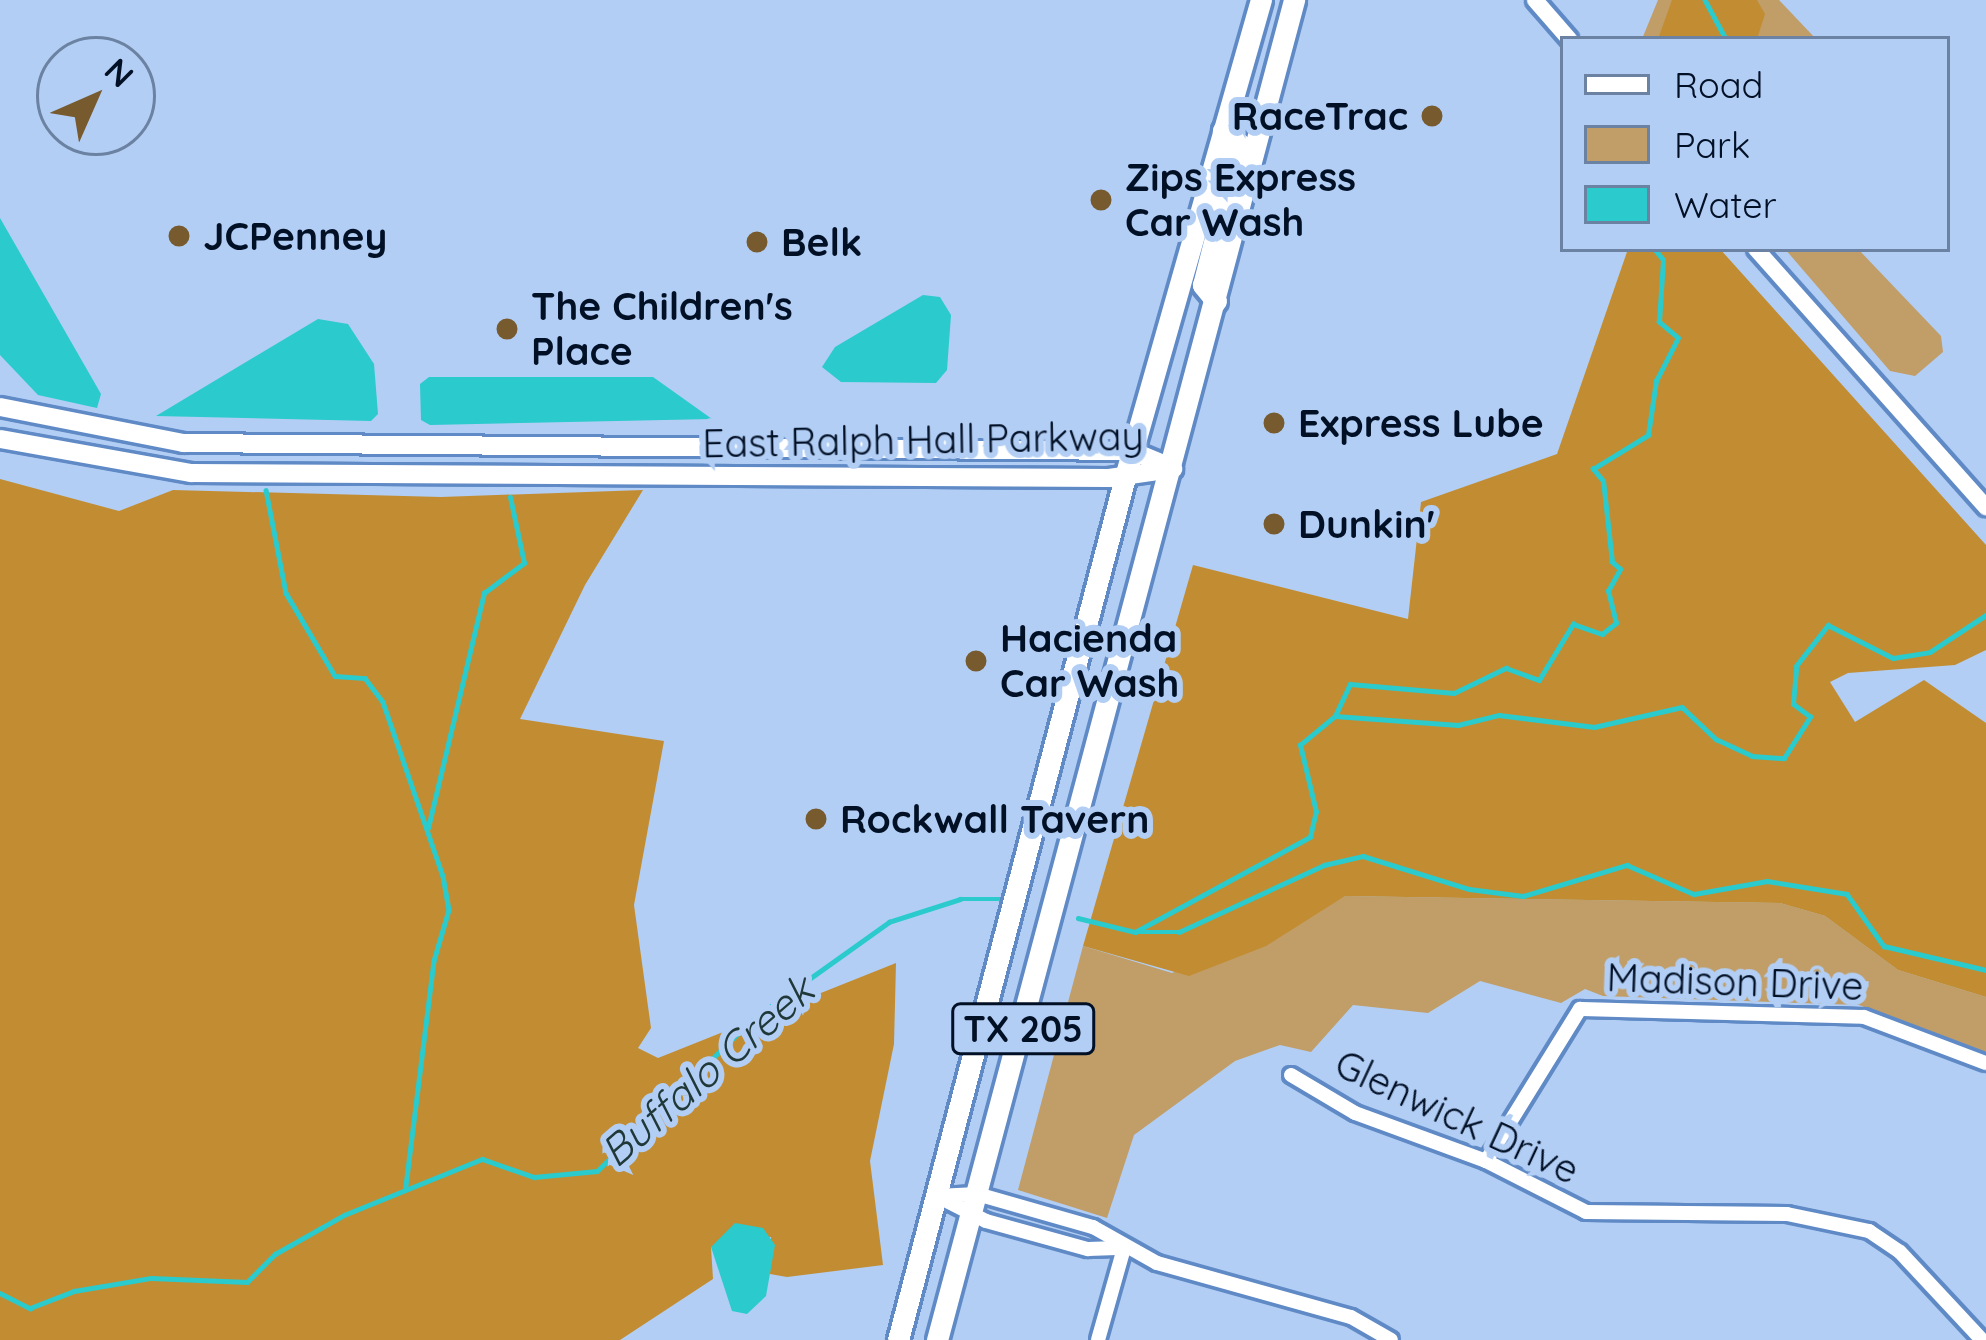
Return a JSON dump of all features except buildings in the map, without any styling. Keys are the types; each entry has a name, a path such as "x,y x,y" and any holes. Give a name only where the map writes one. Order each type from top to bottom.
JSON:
{"main road":[{"name":"TX 205","path":"898,1340 1125,477 1261,0"},
{"name":"TX 205","path":"938,1340 1294,0"},
{"path":"1216,301 1203,285 1239,144 1222,130"},
{"name":"East Ralph Hall Parkway","path":"0,407 130,438 1132,452 1173,468"},
{"path":"127,467 130,438"},
{"name":"East Ralph Hall Parkway","path":"0,439 127,467 408,476 1125,477 1173,468"},
{"path":"407,444 408,476"},
{"path":"740,449 740,475"},
{"path":"850,450 850,475"}],"street":[{"path":"1534,0 1566,36"},
{"path":"1759,252 1986,507"},
{"name":"Madison Drive","path":"1486,1161 1580,1009 1864,1017 1986,1063"},
{"name":"Glenwick Drive","path":"1291,1075 1355,1113 1486,1161 1532,1191 1586,1212 1787,1214 1852,1225 1900,1252 1982,1340"},
{"path":"937,1196 1093,1226 1124,1248 1351,1317 1391,1340"},
{"path":"937,1196 974,1205 1088,1249 1124,1248"},
{"path":"1098,1340 1124,1248"}],"green space":[{"path":"1658,0 1779,0 1813,36 1643,36"},
{"path":"1788,252 1861,252 1941,336 1943,352 1915,376 1890,371"},
{"path":"1345,896 1780,903 1825,916 1898,970 1986,997 1986,1052 1859,1005 1603,996 1585,989 1561,1003 1480,981 1428,1013 1353,1005 1311,1052 1280,1045 1235,1061 1134,1135 1107,1218 1018,1190 1083,946 1172,973"}],"shaded area":[{"path":"1672,0 1757,0 1765,14 1758,36 1659,36"},
{"path":"1627,252 1723,252 1986,545 1986,650 1955,665 1848,673 1830,682 1855,722 1924,680 1986,723 1986,997 1898,970 1825,916 1780,903 1345,896 1266,946 1189,976 1083,946 1193,565 1408,619 1421,502 1557,454"},
{"path":"0,479 119,511 173,490 441,497 643,490 585,585 520,719 664,741 634,905 651,1028 638,1048 658,1058 896,963 894,1044 870,1161 883,1265 787,1277 770,1274 771,1237 711,1247 713,1279 620,1340 0,1340"}],"water":[{"path":"0,218 101,394 97,408 38,395 0,355"},
{"path":"923,295 940,297 951,315 947,370 936,383 841,382 822,367 835,347"},
{"path":"318,319 348,324 374,364 378,414 371,421 156,416"},
{"path":"429,377 653,377 712,419 430,425 421,420 420,384"},
{"path":"735,1223 763,1228 775,1245 766,1296 747,1314 732,1311 711,1247"}],"waterway":[{"path":"1705,0 1724,36"},
{"path":"1335,716 1350,684 1454,693 1506,668 1539,680 1573,624 1602,634 1616,623 1608,591 1620,569 1612,562 1603,481 1593,469 1648,435 1656,381 1678,338 1659,322 1663,260 1656,252"},
{"path":"266,490 286,593 335,676 365,678 383,702 443,876 449,910 434,961 406,1186"},
{"path":"428,828 484,593 524,563 510,497"},
{"path":"1135,932 1310,837 1316,812 1300,745 1335,716 1458,725 1499,715 1594,727 1682,707 1716,739 1752,756 1784,758 1810,717 1793,704 1796,666 1828,625 1893,658 1930,652 1986,615"},
{"name":"Buffalo Creek","path":"1078,918 1135,932 1179,932 1324,865 1363,856 1469,889 1523,896 1627,865 1694,894 1767,881 1847,894 1884,946 1986,970"},
{"name":"Buffalo Creek","path":"0,1293 30,1308 74,1291 151,1278 247,1282 275,1254 344,1215 482,1159 534,1177 597,1171 753,1019 889,922 960,899 1006,899"}],"place":[{"name":"RaceTrac","path":"1432,116"},
{"name":"Zips Express Car Wash","path":"1101,200"},
{"name":"JCPenney","path":"179,236"},
{"name":"Belk","path":"757,242"},
{"name":"The Children's Place","path":"507,329"},
{"name":"Express Lube","path":"1274,423"},
{"name":"Dunkin'","path":"1274,524"},
{"name":"Hacienda Car Wash","path":"976,661"},
{"name":"Rockwall Tavern","path":"816,819"}]}
